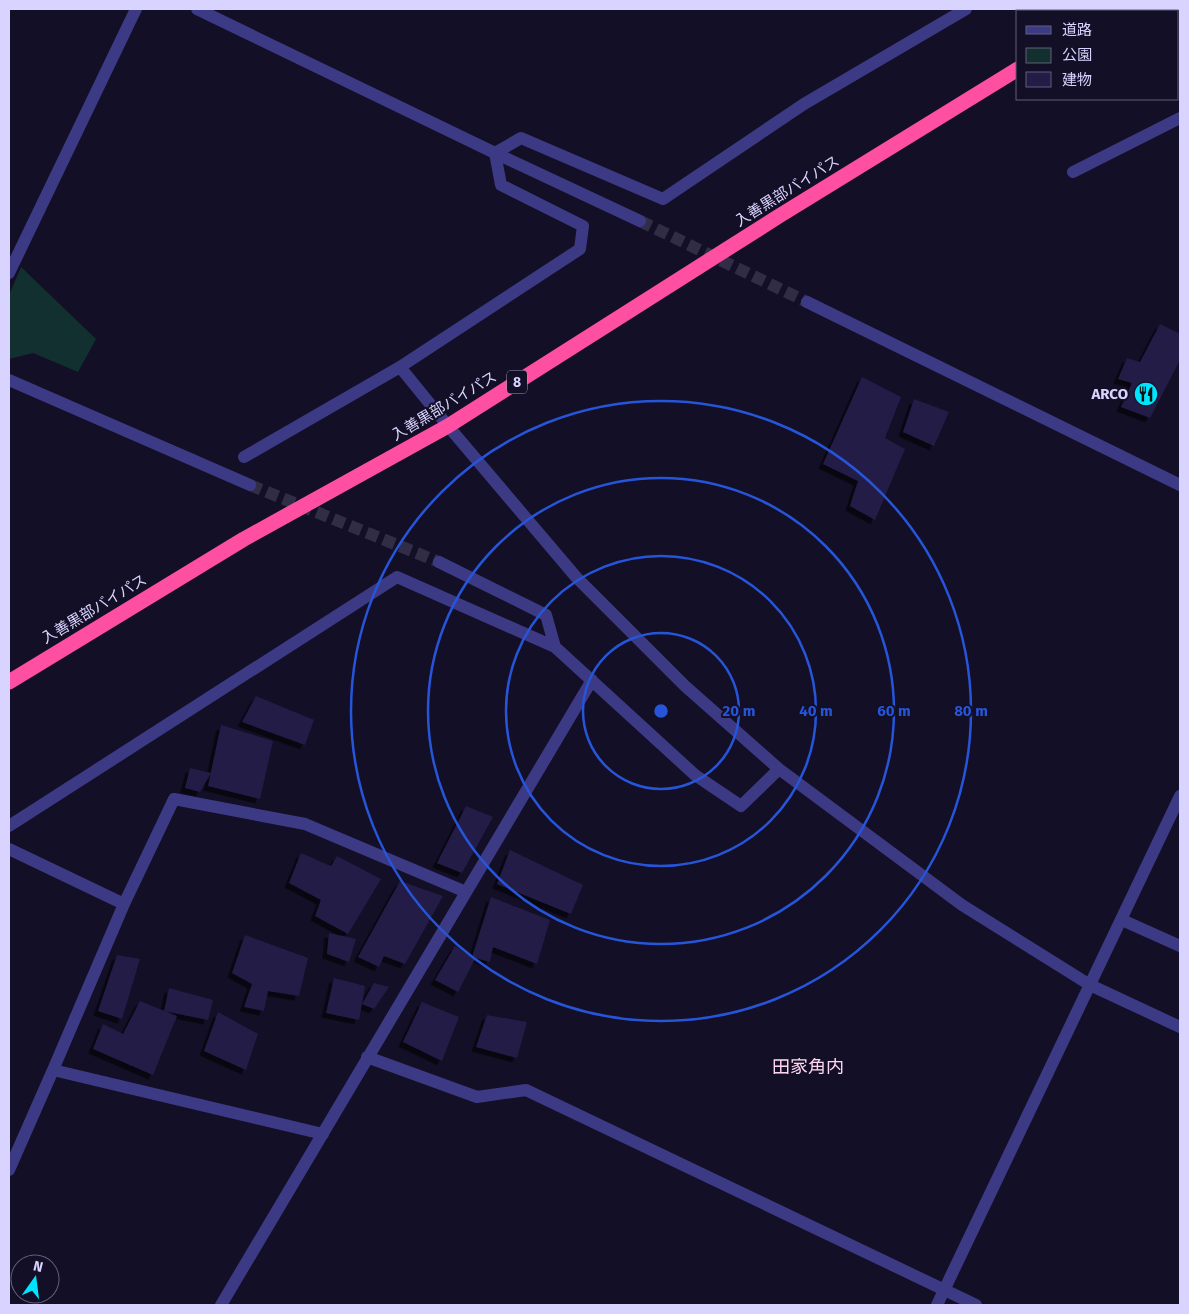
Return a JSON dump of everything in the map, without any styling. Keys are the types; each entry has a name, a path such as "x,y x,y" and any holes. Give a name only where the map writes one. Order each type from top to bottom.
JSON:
{"highway":[{"name":"入善黒部バイパス","path":"9,682 244,539 448,426 779,216 1016,70"}],"street":[{"path":"9,273 136,9"},
{"path":"197,9 640,222"},
{"path":"495,153 522,138 663,199 804,104 966,9"},
{"path":"1073,172 1180,118"},
{"path":"244,457 400,367 580,249 583,226 501,185 495,153"},
{"path":"807,302 1180,485"},
{"path":"400,367 576,576 685,686 780,769 962,905 1090,985 1180,1026"},
{"path":"9,380 250,485"},
{"path":"439,562 546,615 555,647"},
{"path":"9,826 397,577 555,647 696,775 741,806 780,769"},
{"path":"221,1305 592,680"},
{"path":"938,1305 1180,796"},
{"path":"10,1163 53,1070 124,904 174,799 305,824 466,892"},
{"path":"9,849 124,904"},
{"path":"1122,920 1180,946"},
{"path":"368,1057 477,1097 526,1090 976,1305"},
{"path":"53,1070 323,1134"}],"green space":[{"path":"21,267 96,339 78,372 33,353 9,359 9,295"}],"building":[{"path":"1160,324 1180,334 1180,360 1150,418 1121,407 1132,383 1118,379 1127,358 1140,362"},
{"path":"862,377 901,397 885,438 905,449 875,520 850,506 858,481 823,464"},
{"path":"914,399 949,412 934,446 903,432"},
{"path":"256,696 314,720 305,745 242,722"},
{"path":"221,725 273,741 260,799 208,786"},
{"path":"190,768 211,773 200,792 185,788"},
{"path":"466,806 493,817 462,873 437,863"},
{"path":"510,850 583,885 571,914 497,884"},
{"path":"301,853 331,866 337,856 381,879 348,934 315,916 321,900 289,883"},
{"path":"400,881 443,896 405,964 384,956 379,967 358,957"},
{"path":"491,897 550,920 537,964 493,947 490,962 472,957"},
{"path":"329,933 356,939 349,962 327,954"},
{"path":"245,935 308,958 299,996 268,991 264,1011 244,1007 252,984 232,973"},
{"path":"455,946 475,959 458,992 435,980"},
{"path":"117,955 140,959 122,1019 98,1011"},
{"path":"334,978 365,986 359,1020 326,1013"},
{"path":"374,983 389,987 374,1009 362,1004"},
{"path":"169,988 213,1000 208,1020 164,1011"},
{"path":"140,1001 177,1016 153,1075 93,1049 103,1024 123,1034"},
{"path":"422,1002 459,1017 442,1061 403,1042"},
{"path":"218,1012 258,1034 246,1070 204,1051"},
{"path":"487,1015 527,1022 517,1058 476,1047"}],"tunnel":[{"path":"640,221 807,302"},
{"path":"250,485 439,562"}],"place":[{"name":"ARCO","path":"1146,394"}],"district":[{"name":"田家角内","path":"808,1067"}]}
